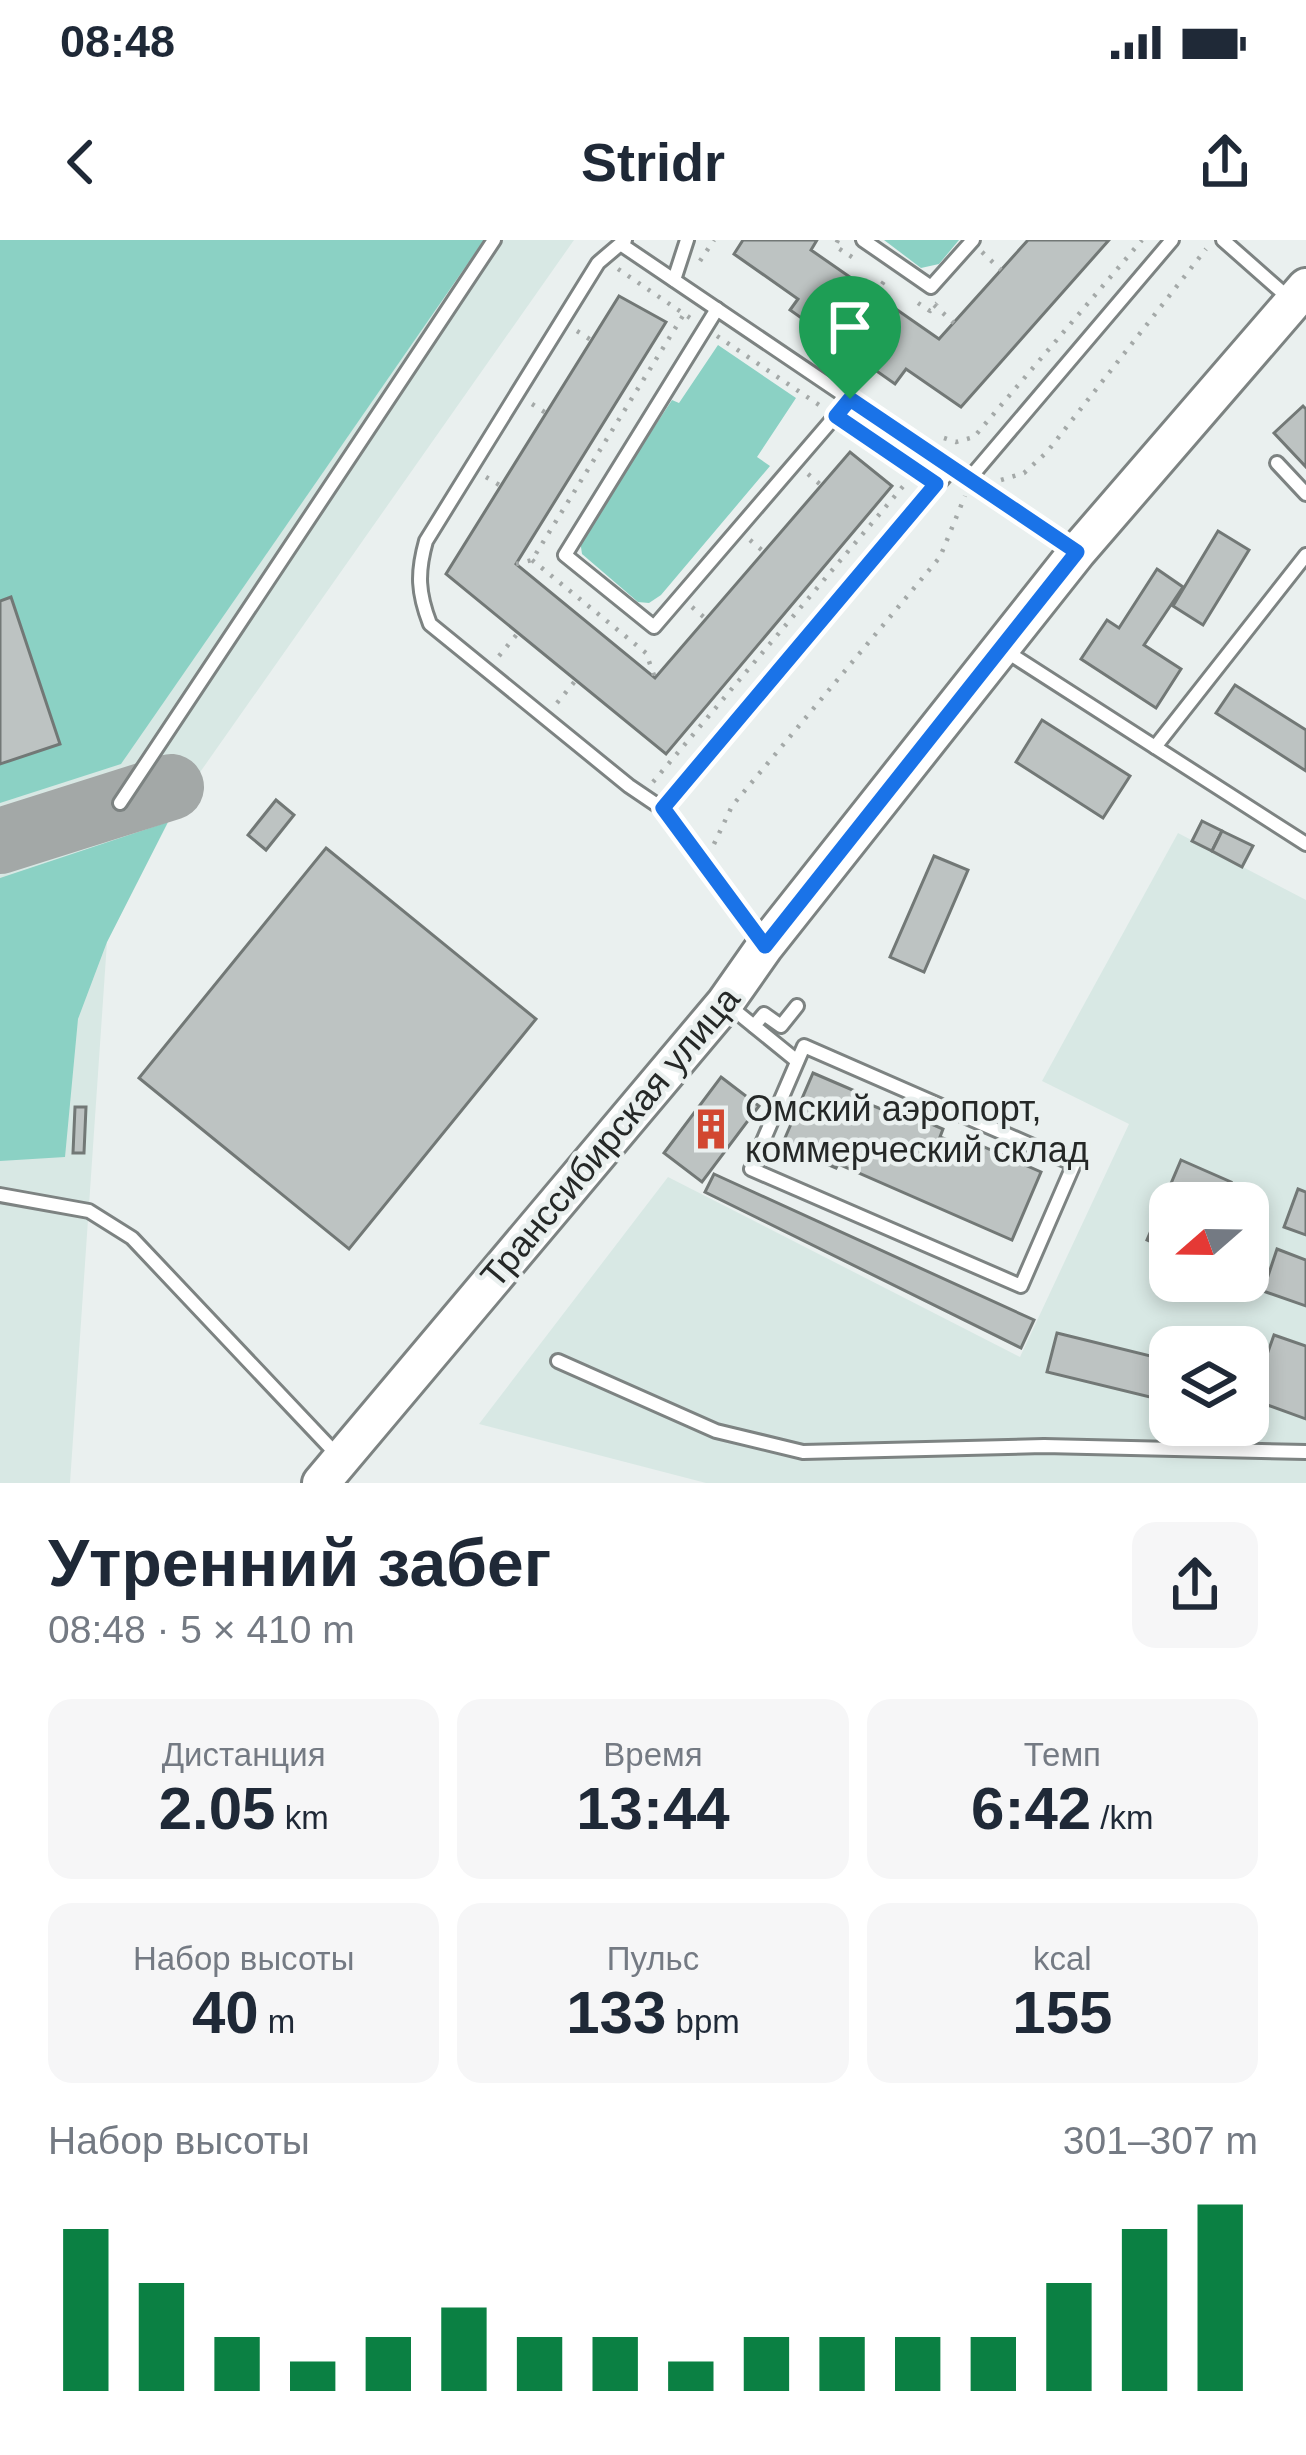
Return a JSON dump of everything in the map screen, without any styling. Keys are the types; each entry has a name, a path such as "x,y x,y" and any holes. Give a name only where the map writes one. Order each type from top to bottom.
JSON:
{"main road":[{"name":"Транссибирская улица","path":"331,1471 740,1014 765,946 1077,552 1299,294"}],"lane":[{"path":"120,803 494,240"},
{"path":"674,280 688,240"},
{"path":"863,240 931,287 978,246"},
{"path":"975,483 1172,240"},
{"path":"1223,240 1299,294"},
{"path":"765,946 663,808 629,787 430,624 419,597 418,569 426,541 598,263 623,242 1077,552"},
{"path":"717,309 565,555 654,627 850,399"},
{"path":"1277,463 1306,494"},
{"path":"663,808 952,467"},
{"path":"1155,747 1306,555"},
{"path":"1289,577 1306,573"},
{"path":"1001,649 1306,844"},
{"path":"740,1014 764,1014 781,1026 797,1006"},
{"path":"740,1014 797,1061"},
{"path":"804,1046 1074,1164 1021,1286 751,1169 797,1061 804,1046"},
{"path":"0,1195 89,1211 132,1238 331,1471"},
{"path":"558,1361 716,1431 803,1452 1001,1446 1306,1452"}],"path":[{"path":"694,271 713,240"},
{"path":"938,434 956,442 974,436 1142,240"},
{"path":"704,865 732,806 940,557 966,491 975,483 1024,473 1047,452 1213,240"},
{"path":"978,246 1001,270"},
{"path":"611,265 936,484"},
{"path":"875,294 885,280"},
{"path":"934,305 954,323"},
{"path":"516,564 532,560 684,314"},
{"path":"582,334 591,340"},
{"path":"637,368 646,375"},
{"path":"537,407 546,413"},
{"path":"592,441 602,447"},
{"path":"653,783 916,471"},
{"path":"812,478 821,485"},
{"path":"491,479 501,486"},
{"path":"547,514 556,520"},
{"path":"746,536 764,552"},
{"path":"532,560 646,653 655,678"},
{"path":"550,592 559,582"},
{"path":"688,604 706,619"},
{"path":"609,640 617,630"},
{"path":"499,656 518,632"},
{"path":"557,704 577,680"}],"shaded area":[{"path":"0,240 574,240 177,805 107,942 70,1483 0,1483"},
{"path":"1178,833 1306,900 1306,1483 706,1483 479,1424 668,1177 1020,1357 1129,1124 1042,1081"}],"green space":[{"path":"0,240 484,240 121,764 0,803"},
{"path":"884,240 959,240 939,264 921,268"},
{"path":"718,345 796,398 757,457 770,466 661,595 649,603 638,602 582,554 580,540 672,400 679,403"},
{"path":"168,822 107,942 78,1019 65,1157 0,1161 0,878"}],"building":[{"path":"743,240 817,240 811,250 939,339 1028,240 1109,240 961,407 906,369 895,384 790,310 798,299 734,254"},
{"path":"619,296 666,322 516,564 655,678 850,452 892,486 666,754 446,574"},
{"path":"1303,406 1306,409 1306,467 1274,433"},
{"path":"1218,531 1249,550 1203,625 1173,606"},
{"path":"1157,569 1183,587 1144,645 1181,669 1156,708 1081,659 1107,620 1119,628"},
{"path":"11,597 60,744 0,764 0,601"},
{"path":"1235,685 1306,730 1306,771 1216,713"},
{"path":"1042,720 1130,776 1103,818 1016,762"},
{"path":"276,800 294,815 266,850 248,835"},
{"path":"1202,821 1222,831 1212,851 1192,841"},
{"path":"1222,831 1253,846 1242,867 1212,851"},
{"path":"326,848 536,1019 349,1249 139,1078"},
{"path":"934,856 968,870 924,972 890,957"},
{"path":"813,1073 869,1097 866,1103 881,1109 883,1103 943,1129 940,1137 981,1154 984,1147 1041,1172 1012,1240 838,1164 836,1168 782,1145"},
{"name":"Омский аэропорт, коммерческий склад","path":"721,1077 759,1106 702,1182 664,1153"},
{"path":"75,1107 86,1107 84,1153 73,1153"},
{"path":"1181,1160 1231,1182 1172,1182"},
{"path":"714,1174 1034,1320 1021,1348 705,1192"},
{"path":"1298,1189 1306,1192 1306,1235 1284,1227"},
{"path":"1277,1249 1306,1260 1306,1306 1269,1293"},
{"path":"1057,1333 1149,1356 1149,1397 1047,1372"},
{"path":"1274,1335 1306,1346 1306,1419 1269,1406 1269,1349"}],"taxiway":[{"path":"0,841 171,787"}],"place":[{"name":"Омский аэропорт, коммерческий склад","path":"711,1129"}],"route":[{"path":"850,399 1077,552 765,946 663,808 936,484 836,416 850,399"}]}
